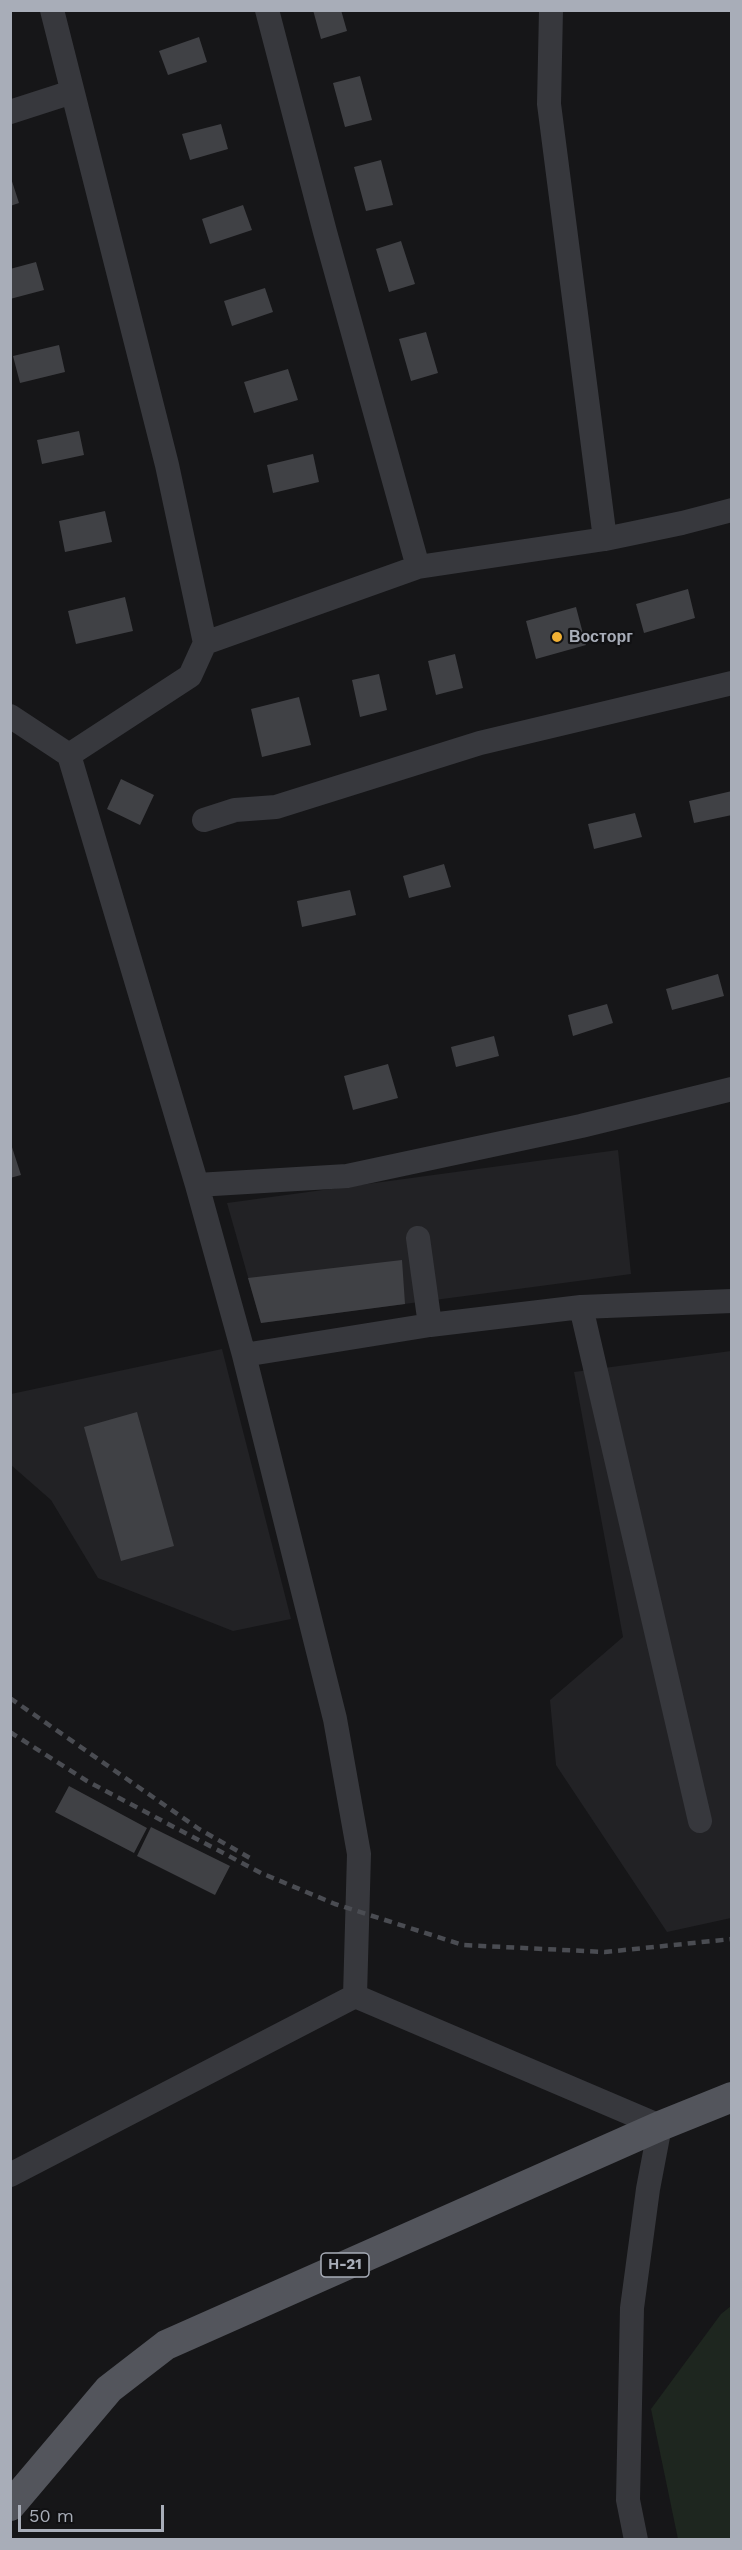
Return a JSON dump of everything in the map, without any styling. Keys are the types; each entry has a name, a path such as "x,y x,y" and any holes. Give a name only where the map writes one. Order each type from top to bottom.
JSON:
{"main road":[{"name":"Н-21","path":"10,2506 109,2389 166,2344 660,2126 732,2097"}],"street":[{"path":"52,10 167,465 205,643 190,676 69,755"},
{"path":"267,10 328,243 418,567"},
{"path":"551,10 549,104 605,539"},
{"path":"10,112 72,92"},
{"path":"205,643 418,567 605,539 732,510"},
{"path":"204,820 235,810 276,807 480,743 732,683"},
{"path":"10,716 69,755 197,1185 244,1354 335,1719 359,1854 355,1996"},
{"path":"197,1185 347,1176 581,1126 732,1089"},
{"path":"418,1238 430,1325"},
{"path":"244,1354 430,1325 581,1307 732,1300"},
{"path":"581,1307 700,1821"},
{"path":"355,1996 660,2126 648,2189 632,2308 628,2500 636,2540"},
{"path":"10,2175 355,1996"}],"shaded area":[{"path":"618,1150 631,1274 261,1323 227,1203"},
{"path":"222,1349 291,1619 233,1631 98,1578 51,1500 11,1465 11,1394"},
{"path":"731,1351 731,1918 667,1932 556,1765 550,1700 623,1637 574,1372"},
{"path":"731,2306 731,2539 678,2539 651,2409 721,2314"}],"building":[{"path":"313,10 341,10 347,31 321,39"},
{"path":"199,37 207,62 168,75 159,51"},
{"path":"360,76 372,120 345,127 333,83"},
{"path":"221,124 228,149 190,160 182,134"},
{"path":"381,160 393,205 366,211 354,167"},
{"path":"10,175 19,203 10,206"},
{"path":"243,205 252,230 210,244 202,219"},
{"path":"401,241 415,284 389,292 376,249"},
{"path":"36,262 44,290 10,299 10,269"},
{"path":"265,288 273,312 232,326 224,301"},
{"path":"426,332 438,373 411,381 399,339"},
{"path":"59,345 65,372 20,383 13,356"},
{"path":"288,369 298,400 254,413 244,382"},
{"path":"79,431 84,455 42,464 37,440"},
{"path":"313,454 319,482 273,493 267,465"},
{"path":"105,511 112,542 65,552 59,521"},
{"path":"688,589 695,618 644,633 636,604"},
{"path":"125,597 133,631 76,644 68,611"},
{"name":"Восторг","path":"576,607 586,645 536,659 526,621"},
{"path":"455,654 463,688 436,695 428,661"},
{"path":"379,674 387,710 360,717 352,680"},
{"path":"299,697 311,745 262,757 251,709"},
{"path":"121,779 154,795 140,825 107,809"},
{"path":"732,791 732,815 694,823 689,801"},
{"path":"635,813 642,837 594,849 588,824"},
{"path":"444,864 451,887 409,898 403,876"},
{"path":"350,890 356,915 302,927 297,901"},
{"path":"718,974 724,996 672,1010 666,989"},
{"path":"607,1004 613,1023 573,1036 568,1015"},
{"path":"494,1036 499,1056 456,1067 451,1047"},
{"path":"388,1064 398,1098 353,1110 344,1076"},
{"path":"10,1141 21,1175 10,1178"},
{"path":"402,1260 405,1304 261,1323 248,1278"},
{"path":"137,1412 174,1546 121,1561 84,1427"},
{"path":"69,1786 147,1828 134,1853 55,1812"},
{"path":"151,1827 230,1866 215,1895 137,1856"}],"railway":[{"path":"10,1698 199,1829 250,1858"},
{"path":"10,1732 87,1781 261,1873 335,1904 463,1945 605,1952 732,1939"}],"place":[{"name":"Восторг","path":"557,637"}]}
